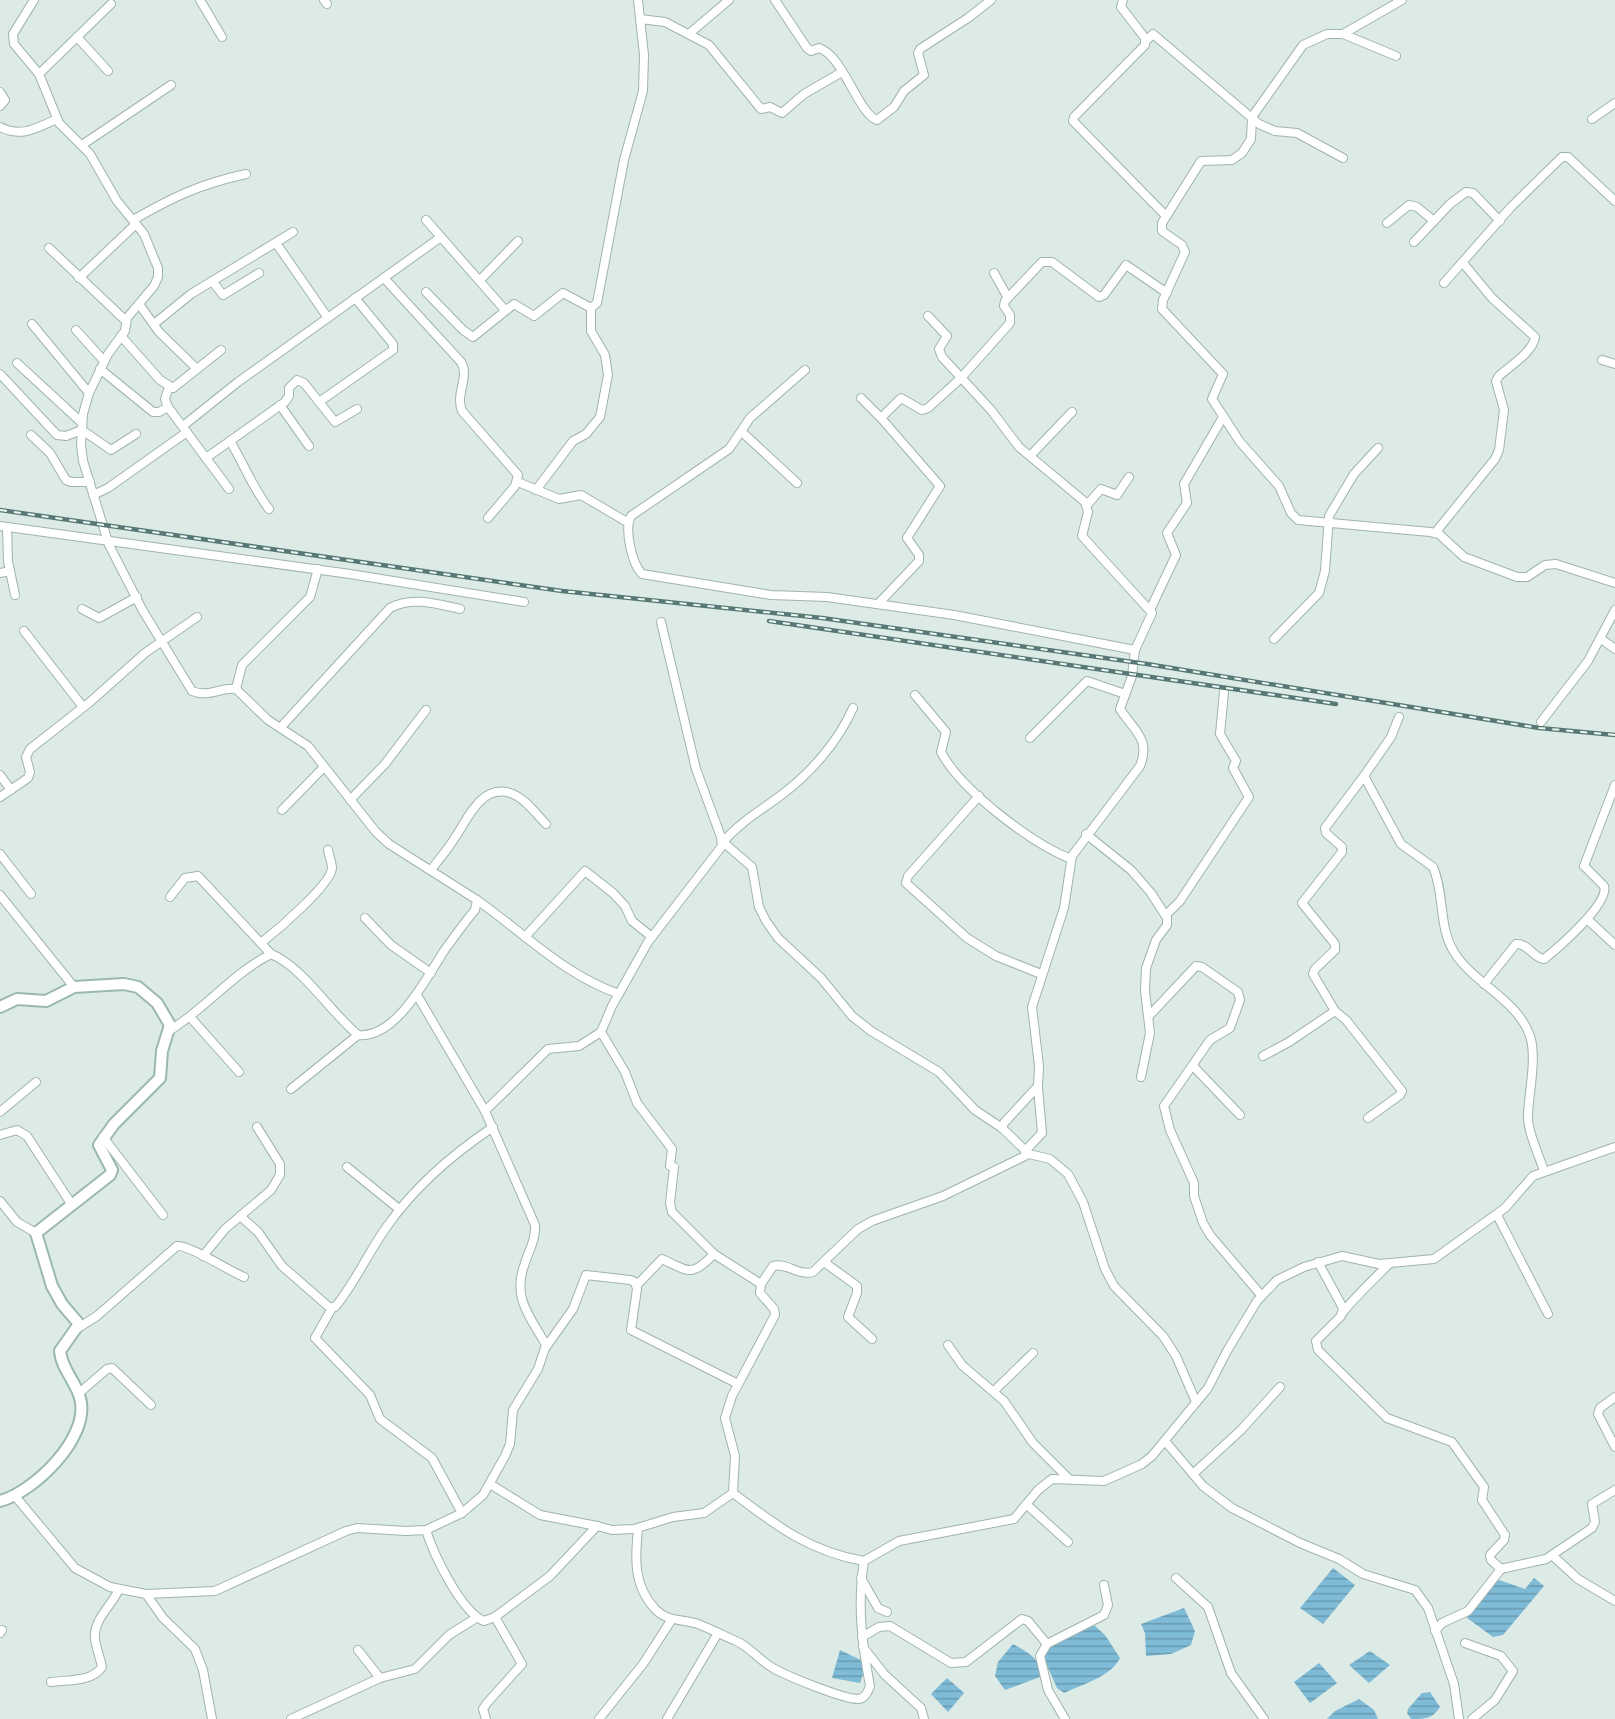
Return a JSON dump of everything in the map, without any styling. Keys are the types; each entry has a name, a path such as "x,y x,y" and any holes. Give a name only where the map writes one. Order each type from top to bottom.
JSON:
{"street":[{"path":"34,0 12,39 39,74 57,119 96,162 106,184 153,252 158,268 158,277 154,286 126,321 121,336 102,365 89,393 82,427 83,461 107,542 192,692 208,696 229,688 236,689 268,720 308,746 350,800 389,844 477,900 554,961 603,989 619,994"},
{"path":"200,0 222,37"},
{"path":"536,490 573,441 586,434 600,417 609,375 605,355 591,331 591,308 599,298 624,160 643,91 644,54 638,0"},
{"path":"690,33 729,0"},
{"path":"775,0 809,51 822,48 842,72 869,116 877,120 894,106 904,91 924,75 918,53 920,49 991,0"},
{"path":"1123,0 1122,10 1146,41"},
{"path":"1343,34 1401,0"},
{"path":"39,74 111,4"},
{"path":"640,19 657,20 690,33 717,53 759,107 770,107 779,113 804,94 842,72"},
{"path":"1166,216 1073,121 1143,48 1153,34 1266,129 1297,133 1342,158"},
{"path":"1396,56 1343,34 1327,34 1303,45 1252,117 1251,139 1242,153 1232,160 1201,161 1166,216 1162,224 1162,231 1182,245 1185,252 1162,305 1166,314 1223,374 1212,399 1240,442 1279,486 1293,517 1302,521 1435,533 1464,557 1517,577 1527,577 1545,565 1556,564 1615,583"},
{"path":"77,37 108,71"},
{"path":"82,145 171,85"},
{"path":"0,92 5,100 0,106"},
{"path":"1592,119 1615,103"},
{"path":"0,127 10,132 24,133 57,119"},
{"path":"1444,283 1535,182 1565,156 1615,201"},
{"path":"79,278 134,222 183,191 212,181 246,174"},
{"path":"1414,242 1458,196 1470,191 1500,221"},
{"path":"1387,223 1409,205 1417,207 1434,221"},
{"path":"426,220 505,310"},
{"path":"154,324 191,294 293,232"},
{"path":"93,495 108,488 185,429 238,382 441,237"},
{"path":"480,280 518,241"},
{"path":"276,243 328,318"},
{"path":"49,248 126,321"},
{"path":"881,418 902,398 922,410 928,408 961,378 1010,323 1011,315 1003,303 1042,262 1048,261 1099,297 1104,295 1126,265 1167,293"},
{"path":"1435,533 1495,459 1504,417 1496,381 1498,376 1535,341 1535,337 1492,298 1463,263"},
{"path":"212,281 223,295 259,273"},
{"path":"994,273 1008,298"},
{"path":"384,278 462,363 465,373 459,398 462,411 518,475 518,482 488,518"},
{"path":"426,292 463,330 473,337 514,304 534,316 563,293 591,308"},
{"path":"319,402 393,350 393,344 355,298"},
{"path":"139,304 154,324 197,369"},
{"path":"928,316 947,336 939,350 942,357 1030,456 1087,505 1088,512 1082,536 1150,610"},
{"path":"32,324 89,393"},
{"path":"76,330 102,365 153,412 159,412 168,407"},
{"path":"121,336 169,387 176,387 221,350"},
{"path":"1602,360 1615,364"},
{"path":"17,363 82,427 111,450 136,434"},
{"path":"805,370 750,418 729,449 631,516 627,522 637,567 645,576 771,596 827,597 879,603 1033,628 1135,650"},
{"path":"0,374 57,435 66,436 82,427"},
{"path":"206,458 288,399 289,388 297,380 302,381 337,423 357,410"},
{"path":"169,387 165,399 168,407 229,489"},
{"path":"861,398 940,486 907,538 919,555 919,561 879,603"},
{"path":"280,405 309,446"},
{"path":"1030,456 1072,412"},
{"path":"733,1493 735,1456 725,1418 738,1384 775,1315 774,1309 760,1293 761,1284 773,1266 783,1265 795,1272 805,1274 819,1269 858,1229 872,1221 950,1192 1027,1153 1042,1133 1038,1086 1039,1066 1032,1007 1036,972 1064,908 1067,857 1133,777 1145,755 1144,742 1120,709 1132,676 1135,650 1150,620 1150,610 1176,555 1167,533 1186,503 1184,484 1223,417"},
{"path":"742,432 797,483"},
{"path":"31,435 50,453 66,480 71,483 90,482"},
{"path":"230,441 241,459 250,484 268,509"},
{"path":"1274,639 1319,593 1325,571 1327,523 1343,489 1378,448"},
{"path":"1087,505 1101,489 1118,495 1129,477"},
{"path":"518,482 560,499 581,495 627,522"},
{"path":"15,595 4,526 107,542 318,569 524,602"},
{"path":"236,689 242,665 310,597 318,569"},
{"path":"0,573 10,570"},
{"path":"82,609 99,618 137,597"},
{"path":"281,727 390,608 399,603 417,601 460,609"},
{"path":"1541,722 1566,693 1601,639 1615,610"},
{"path":"0,797 28,778 30,772 26,757 30,749 163,641 197,617"},
{"path":"661,622 696,769 723,842 752,867 759,907 778,938 821,978 852,1016 889,1043 939,1072 975,1110 1002,1128 1027,1153 1050,1159 1068,1174 1083,1202 1109,1277 1128,1302 1163,1336 1176,1356 1196,1402"},
{"path":"24,631 83,707"},
{"path":"1601,639 1615,649"},
{"path":"1030,738 1087,681 1125,694"},
{"path":"1166,915 1180,901 1249,797 1233,768 1236,761 1220,734 1224,692"},
{"path":"915,695 946,732 941,752 943,756 979,796 1052,851 1067,857"},
{"path":"485,1111 548,1049 579,1046 601,1032 619,994 652,937 723,842 733,830 808,774 848,721 853,708"},
{"path":"350,800 385,764 426,710"},
{"path":"1368,1118 1400,1095 1402,1091 1346,1020 1335,1011 1313,974 1315,969 1335,950 1335,944 1302,903 1343,849 1326,834 1325,828 1391,737 1399,717"},
{"path":"282,810 324,767"},
{"path":"0,775 11,790"},
{"path":"1364,776 1401,844 1433,867 1446,934 1462,964 1510,1007 1530,1034 1531,1099 1528,1116 1544,1171"},
{"path":"1484,984 1516,944 1523,944 1539,958 1544,959 1587,919 1605,890 1584,866 1615,785"},
{"path":"430,870 484,797 498,792 509,792 546,824"},
{"path":"979,796 908,876 906,883 967,938 996,956 1036,972"},
{"path":"1086,834 1131,870 1166,915 1167,925 1156,940 1146,968 1144,991 1149,1016 1149,1045 1142,1077"},
{"path":"261,943 296,914 330,875 332,866 328,850"},
{"path":"0,854 31,894"},
{"path":"525,937 585,871 614,893 625,906 632,921 652,937"},
{"path":"170,897 185,878 198,876 271,954 289,966 358,1035"},
{"path":"0,895 74,987"},
{"path":"291,1089 358,1035 374,1034 384,1028 417,995 475,910 477,900"},
{"path":"365,918 391,945 431,973"},
{"path":"1587,919 1615,945"},
{"path":"169,1031 191,1018 235,976 271,954"},
{"path":"1149,1016 1196,966 1202,967 1238,992 1240,1000 1230,1028 1210,1040 1164,1106 1170,1130 1194,1184 1194,1196 1203,1222 1210,1235 1261,1295"},
{"path":"0,1007 17,999 46,1001 74,987 124,984 147,992 167,1015 169,1031 162,1051 160,1078 103,1137 100,1149 112,1170 110,1175 36,1233"},
{"path":"417,995 485,1111 535,1225 533,1242 521,1274 522,1300 526,1314 546,1347"},
{"path":"1263,1056 1289,1042 1335,1011"},
{"path":"191,1018 238,1072"},
{"path":"601,1032 625,1072 637,1103 672,1149 670,1203 672,1212 714,1254 761,1284"},
{"path":"1193,1066 1240,1115"},
{"path":"0,1112 36,1082"},
{"path":"1002,1128 1038,1086"},
{"path":"203,1256 225,1229 271,1190 281,1169 257,1127"},
{"path":"462,1513 432,1458 380,1419 370,1395 315,1338 332,1308 338,1304 399,1209 441,1166 493,1127"},
{"path":"0,1135 17,1130 27,1136 72,1205"},
{"path":"103,1137 163,1215"},
{"path":"733,1493 786,1534 844,1556 864,1561 899,1541 1009,1521 1017,1517 1026,1504 1052,1479 1088,1482 1114,1478 1147,1460 1208,1388 1227,1351 1261,1295 1289,1273 1318,1262 1350,1256 1379,1264 1434,1259 1497,1215 1533,1176 1615,1147"},
{"path":"347,1167 399,1209"},
{"path":"0,1201 17,1222 36,1233 52,1286 62,1304 77,1320 78,1328"},
{"path":"1497,1215 1548,1314"},
{"path":"240,1216 258,1232 282,1266 332,1308"},
{"path":"0,1501 15,1496 56,1464 80,1421 81,1399 60,1352 63,1344 78,1328 97,1316 177,1246 192,1248 244,1277"},
{"path":"714,1254 697,1271 689,1272 662,1259 634,1282 631,1329 738,1384"},
{"path":"824,1262 856,1286 857,1293 848,1317 872,1339"},
{"path":"1318,1262 1343,1312"},
{"path":"1389,1264 1359,1297 1351,1300 1316,1341 1318,1350 1387,1418 1442,1437 1456,1446 1482,1483 1482,1500 1504,1535 1504,1540 1489,1558 1501,1569"},
{"path":"15,1496 75,1568 96,1582 146,1594 221,1588 332,1536 357,1528 426,1530 462,1513 483,1495 490,1484 510,1444 513,1410 538,1369 546,1347 573,1309 586,1275 634,1282"},
{"path":"948,1345 962,1365 1004,1401 1033,1443 1069,1479"},
{"path":"994,1391 1033,1353"},
{"path":"78,1394 112,1368 121,1374 130,1386 151,1405"},
{"path":"1193,1474 1241,1430 1280,1387"},
{"path":"1615,1397 1600,1408 1598,1414 1615,1447"},
{"path":"1165,1441 1214,1496 1269,1528 1339,1559 1363,1574 1415,1590 1428,1608 1454,1684 1459,1719"},
{"path":"490,1484 540,1515 612,1530 633,1529 673,1516 704,1513 733,1493"},
{"path":"1435,1631 1442,1623 1468,1611 1501,1569 1552,1556 1592,1527 1595,1522 1592,1504 1615,1490"},
{"path":"1026,1504 1068,1542"},
{"path":"426,1530 436,1558 467,1609 476,1618 484,1621 495,1617 550,1576 597,1526"},
{"path":"633,1529 636,1570 648,1600 657,1610 672,1619 698,1624 747,1647 774,1668 830,1692 859,1699 864,1697 870,1686 859,1603 864,1561"},
{"path":"1552,1556 1578,1579 1614,1597"},
{"path":"861,1578 878,1608 887,1612"},
{"path":"1176,1578 1208,1607 1231,1673 1264,1719"},
{"path":"1065,1719 1048,1690 1040,1656 1047,1644 1104,1615 1108,1605 1104,1585"},
{"path":"51,1682 88,1677 102,1667 96,1645 96,1627 100,1618 114,1603 119,1589"},
{"path":"146,1594 162,1618 195,1649 203,1670 212,1719"},
{"path":"486,1719 483,1709 522,1664 519,1653 495,1617"},
{"path":"291,1719 380,1678 415,1669 449,1635 476,1618"},
{"path":"862,1637 879,1627 890,1626 957,1665 966,1662 1022,1618 1028,1621 1047,1644"},
{"path":"599,1719 643,1664 672,1619"},
{"path":"666,1719 718,1634"},
{"path":"1465,1643 1501,1656 1514,1671 1495,1700 1472,1719"},
{"path":"863,1646 885,1676 921,1708 924,1719"},
{"path":"358,1650 380,1678"}],"water":[{"path":"1333,1568 1355,1585 1323,1624 1300,1608"},
{"path":"1534,1578 1544,1586 1503,1635 1493,1637 1467,1618 1496,1579 1525,1589"},
{"path":"1184,1608 1195,1631 1191,1645 1171,1654 1146,1656 1145,1633 1141,1624"},
{"path":"1086,1626 1095,1626 1105,1635 1120,1658 1103,1675 1064,1693 1057,1688 1042,1654 1050,1644"},
{"path":"1013,1644 1036,1661 1039,1665 1040,1677 1005,1690 995,1676 998,1662"},
{"path":"840,1650 867,1663 860,1683 832,1678"},
{"path":"1370,1651 1390,1665 1369,1683 1349,1665"},
{"path":"1319,1663 1337,1683 1310,1703 1294,1682"},
{"path":"947,1678 964,1693 948,1712 931,1694"},
{"path":"1430,1692 1440,1707 1428,1718 1411,1719 1407,1713 1408,1709 1422,1693"},
{"path":"1359,1699 1374,1710 1378,1719 1327,1719 1335,1711"}],"railway":[{"path":"0,510 562,591 822,618 1147,664 1539,728 1615,735"},
{"path":"769,621 1336,704"}]}
